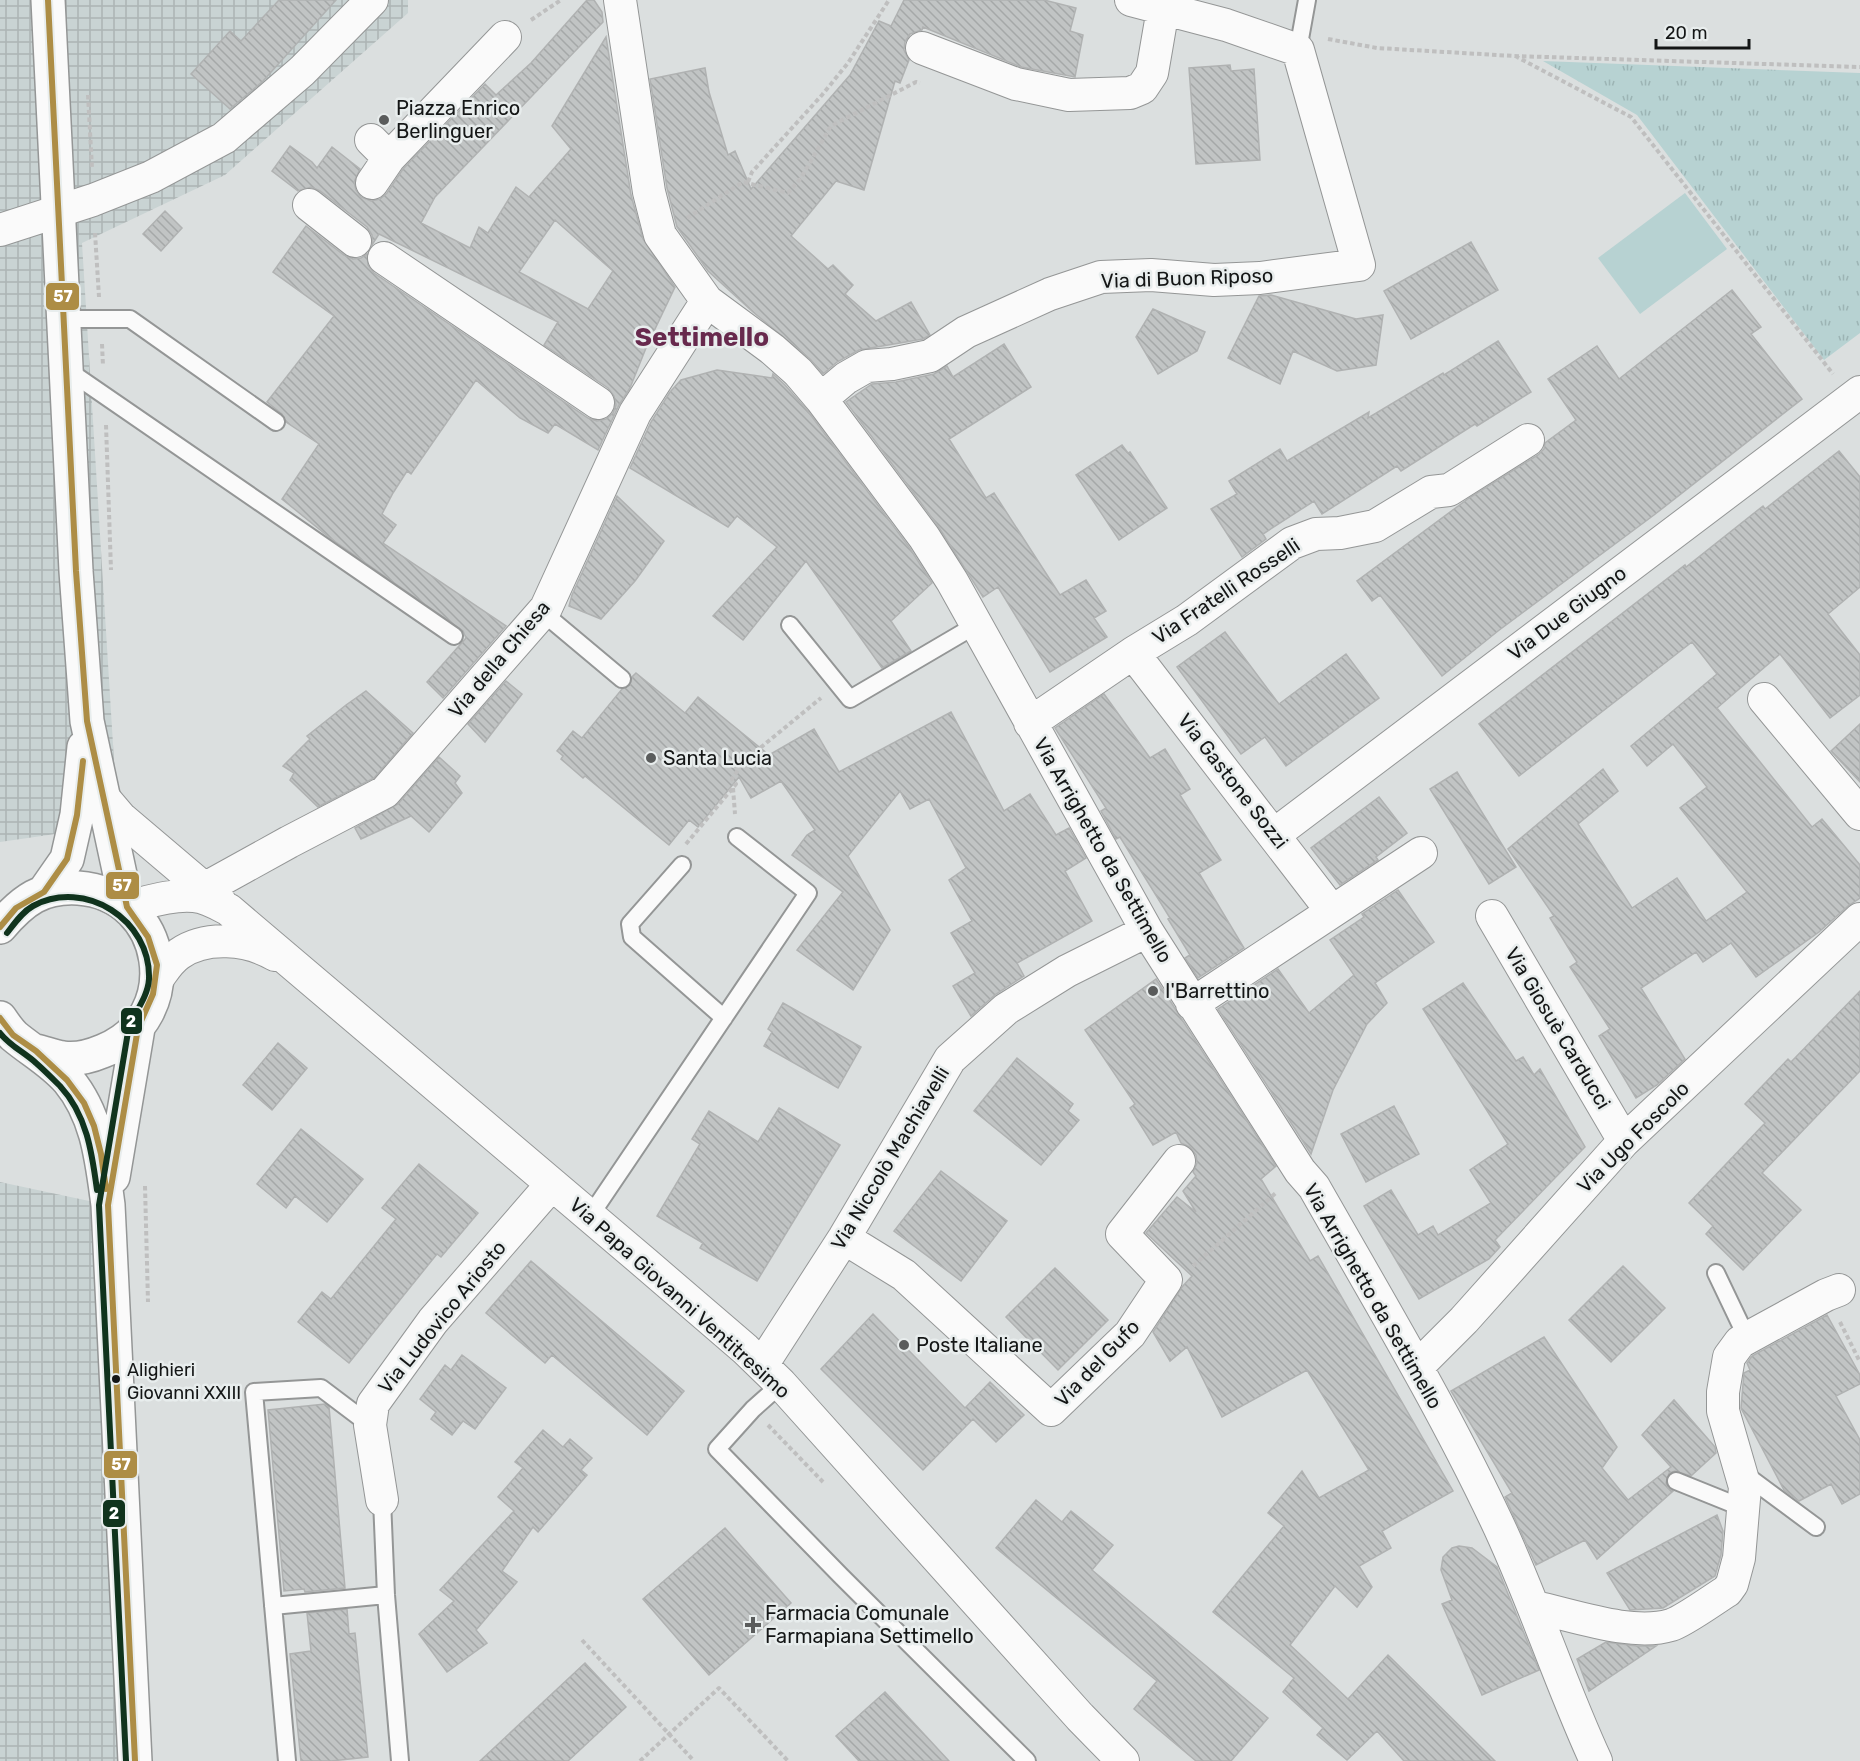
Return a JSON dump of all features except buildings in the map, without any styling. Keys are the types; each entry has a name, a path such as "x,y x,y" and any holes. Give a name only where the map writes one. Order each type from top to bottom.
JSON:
{"main road":[{"path":"48,0 76,571 87,721 127,907"},
{"path":"44,892 67,859 72,840 77,815 87,721"},
{"path":"5,913 44,892 66,888 88,889 108,895 127,907 144,927 155,952 158,978 152,1005 138,1028 117,1046 91,1056 63,1058 36,1051"},
{"path":"0,1018 13,1035 36,1051 68,1080 84,1103 94,1126 101,1154 108,1205 135,1761"},
{"path":"108,1205 138,1028"}],"street":[{"path":"0,230 151,177 224,138 307,66 372,0"},
{"name":"Via Arrighetto da Settimello","path":"620,0 649,192 660,235 707,301 772,349 798,372 821,399 924,537 976,625 1147,931 1300,1171 1314,1187 1416,1367 1495,1518 1534,1607 1580,1727 1596,1761"},
{"path":"1131,0 1226,26 1299,42"},
{"path":"921,48 1016,84 1069,95 1130,93 1142,88 1152,73 1163,9"},
{"path":"378,160 505,37"},
{"name":"Via di Buon Riposo","path":"821,399 846,378 867,366 892,364 930,356 966,332 1050,294 1101,277 1151,275 1214,280 1260,278 1359,266 1299,42"},
{"path":"309,205 355,241"},
{"path":"384,258 616,414"},
{"name":"Via della Chiesa","path":"204,889 385,792 546,608 616,414 707,301"},
{"name":"Via Due Giugno","path":"1275,834 1857,400"},
{"name":"Via Fratelli Rosselli","path":"1030,723 1133,653 1187,620 1292,543 1316,534 1340,533 1375,526 1431,492 1449,490 1528,440"},
{"name":"Via Gastone Sozzi","path":"1133,653 1275,834 1331,910"},
{"path":"1764,699 1860,814"},
{"name":"Via Papa Giovanni Ventitresimo","path":"104,798 121,818 590,1216 772,1375 1080,1717 1123,1761"},
{"path":"1192,1004 1421,852"},
{"name":"Via Papa Giovanni Ventitresimo","path":"127,907 157,900 194,896 210,900 230,910"},
{"name":"Via Giosuè Carducci","path":"1492,916 1624,1141"},
{"name":"Via Ugo Foscolo","path":"1416,1367 1464,1320 1624,1141 1860,919"},
{"name":"Via Niccolò Machiavelli","path":"772,1375 844,1238 950,1059 1006,1009 1067,971 1147,931"},
{"name":"Via Papa Giovanni Ventitresimo","path":"158,978 179,954 193,946 207,942 238,942 254,946 272,953 303,973"},
{"name":"Via del Gufo","path":"844,1238 904,1275 1051,1410 1130,1334 1166,1280 1122,1234 1179,1161"},
{"name":"Via Ludovico Ariosto","path":"382,1500 370,1425 373,1404 433,1322 552,1184"},
{"path":"1534,1607 1596,1622 1643,1629 1672,1625 1726,1591 1732,1584 1739,1558 1745,1486 1725,1419 1723,1392 1729,1357 1740,1342 1833,1293"}],"lane":[{"name":"Via di Buon Riposo","path":"1299,42 1306,0"},
{"path":"64,319 130,318 276,422"},
{"path":"66,369 454,636"},
{"path":"542,612 622,679"},
{"path":"790,625 850,699 976,625"},
{"path":"590,1216 808,893 737,837"},
{"path":"682,865 630,924 632,938 724,1018"},
{"path":"1716,1274 1747,1338"},
{"path":"772,1375 753,1409 717,1449 1027,1761"},
{"path":"287,1761 254,1392 321,1388 370,1425"},
{"path":"1740,1471 1816,1527"},
{"path":"1676,1481 1743,1508"},
{"path":"382,1500 386,1595 400,1761"},
{"path":"273,1606 386,1595"}],"path":[{"path":"748,182 752,172 848,63 889,0"},
{"path":"1299,42 1514,56 1860,67"},
{"path":"1514,56 1630,117 1857,400"},
{"path":"660,235 744,182 788,193 801,178 831,126 916,82 929,86"},
{"path":"685,845 736,783 732,779 742,761 838,684"},
{"path":"1152,1302 1300,1171"},
{"path":"1833,1293 1860,1362"},
{"path":"582,1640 694,1761"},
{"path":"640,1761 719,1688 788,1761"}],"shaded area":[{"path":"0,0 408,0 408,13 225,175 82,243 118,825 0,842"},
{"path":"0,1182 108,1205 135,1761 0,1761"}],"green space":[{"path":"1543,61 1860,73 1860,333 1824,360 1637,115"},
{"path":"1685,193 1727,249 1640,314 1598,258"}],"transit line":[{"name":"57","path":"48,0 76,571 87,721 127,907 148,937 157,965 153,994 138,1028 108,1205 135,1761"},
{"name":"57","path":"0,927 16,908 44,892 67,859 77,815 83,761"},
{"name":"2","path":"7,933 33,906 53,899 73,897 93,901 111,910 127,923 139,939 147,958 148,985 129,1026 99,1205 126,1761"},
{"name":"57","path":"0,1018 13,1035 36,1051 67,1080 84,1103 94,1126 106,1189"},
{"name":"2","path":"0,1033 42,1068 69,1097 87,1135 97,1190"}],"place":[{"name":"Piazza Enrico Berlinguer","path":"384,120"},
{"name":"Santa Lucia","path":"651,758"},
{"name":"I'Barrettino","path":"1153,991"},
{"name":"Poste Italiane","path":"904,1345"},
{"name":"Alighieri Giovanni XXIII","path":"116,1379"},
{"name":"Farmacia Comunale Farmapiana Settimello","path":"753,1625"}],"district":[{"name":"Settimello","path":"702,337"}]}
